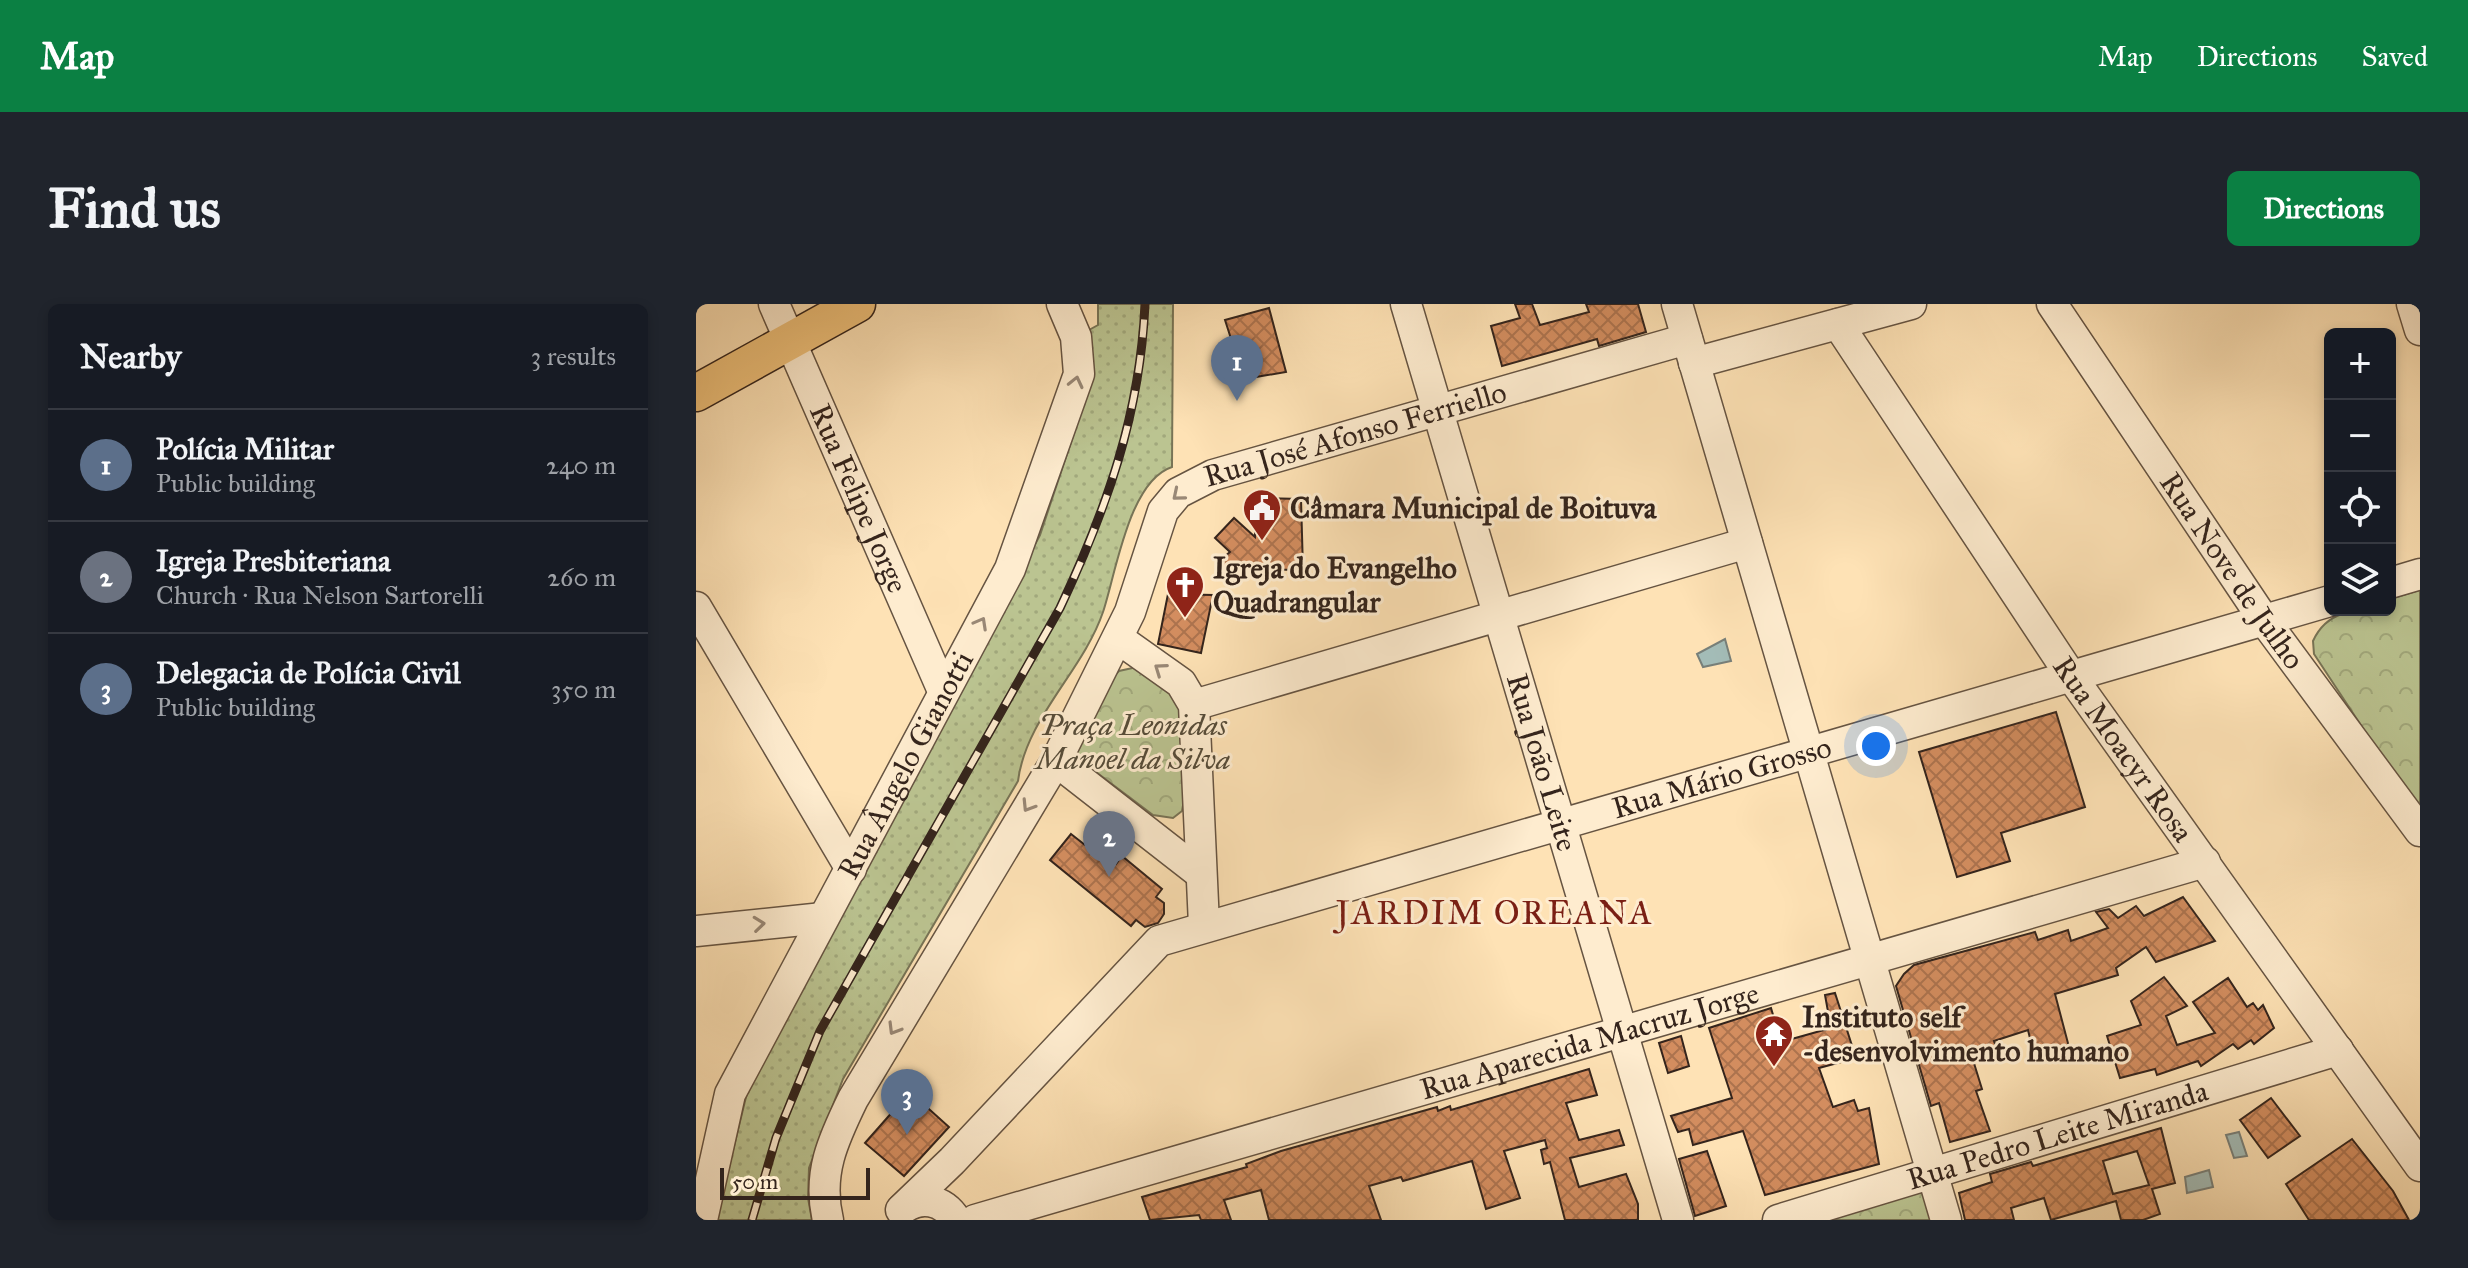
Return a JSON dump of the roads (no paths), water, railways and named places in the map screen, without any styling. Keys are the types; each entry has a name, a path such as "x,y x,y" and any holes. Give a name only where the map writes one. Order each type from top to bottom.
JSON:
{"main road":[{"path":"696,393 857,304"}],"street":[{"name":"Rua Felipe Jorge","path":"774,304 943,691"},
{"name":"Rua Ângelo Gianotti","path":"702,1220 730,1094 1010,569 1077,385 1079,362 1076,337 1062,304"},
{"name":"Rua João Leite","path":"1406,304 1678,1220"},
{"path":"1677,304 1946,1220"},
{"name":"Rua José Afonso Ferriello","path":"828,1220 823,1177 829,1148 853,1099 1056,761 1119,639 1160,518 1178,493 1213,475 1437,411 1690,351 1838,324 1911,304"},
{"name":"Rua Nove de Julho","path":"2052,304 2264,620 2420,831"},
{"path":"2412,304 2420,330"},
{"name":"Rua Moacyr Rosa","path":"1838,324 2071,676 2420,1166"},
{"path":"1194,705 1747,543"},
{"path":"2396,581 2420,574"},
{"name":"Rua Mário Grosso","path":"952,1161 1159,941 1204,925 2324,603"},
{"path":"696,607 851,869"},
{"path":"1119,639 1181,683 1194,705 1204,925"},
{"path":"1056,761 1201,874"},
{"name":"Rua Aparecida Macruz Jorge","path":"961,1217 2205,862"},
{"path":"696,931 823,918"},
{"name":"Rua Pedro Leite Miranda","path":"1778,1220 2338,1050"},
{"path":"898,1214 952,1161"},
{"path":"952,1161 961,1217"},
{"path":"898,1214 923,1200 943,1205 961,1217"}],"water":[{"path":"1725,639 1731,661 1703,667 1697,654"},
{"path":"2239,1132 2247,1156 2234,1158 2226,1135"},
{"path":"2209,1170 2213,1187 2187,1193 2185,1177"}],"railway":[{"path":"752,1220 776,1138 820,1031 1060,608 1077,571 1106,497 1128,423 1142,345 1145,304"}],"place":[{"name":"Polícia Militar","path":"1237,401"},
{"name":"Câmara Municipal de Boituva","path":"1262,542"},
{"name":"Igreja do Evangelho Quadrangular","path":"1185,619"},
{"name":"Igreja Presbiteriana","path":"1109,877"},
{"name":"Instituto self -desenvolvimento humano","path":"1774,1068"},
{"name":"Delegacia de Polícia Civil","path":"907,1135"}],"district":[{"name":"JARDIM OREANA","path":"1495,912"}],"park label":[{"name":"Praça Leonidas Manoel da Silva","path":"1133,742"}]}
